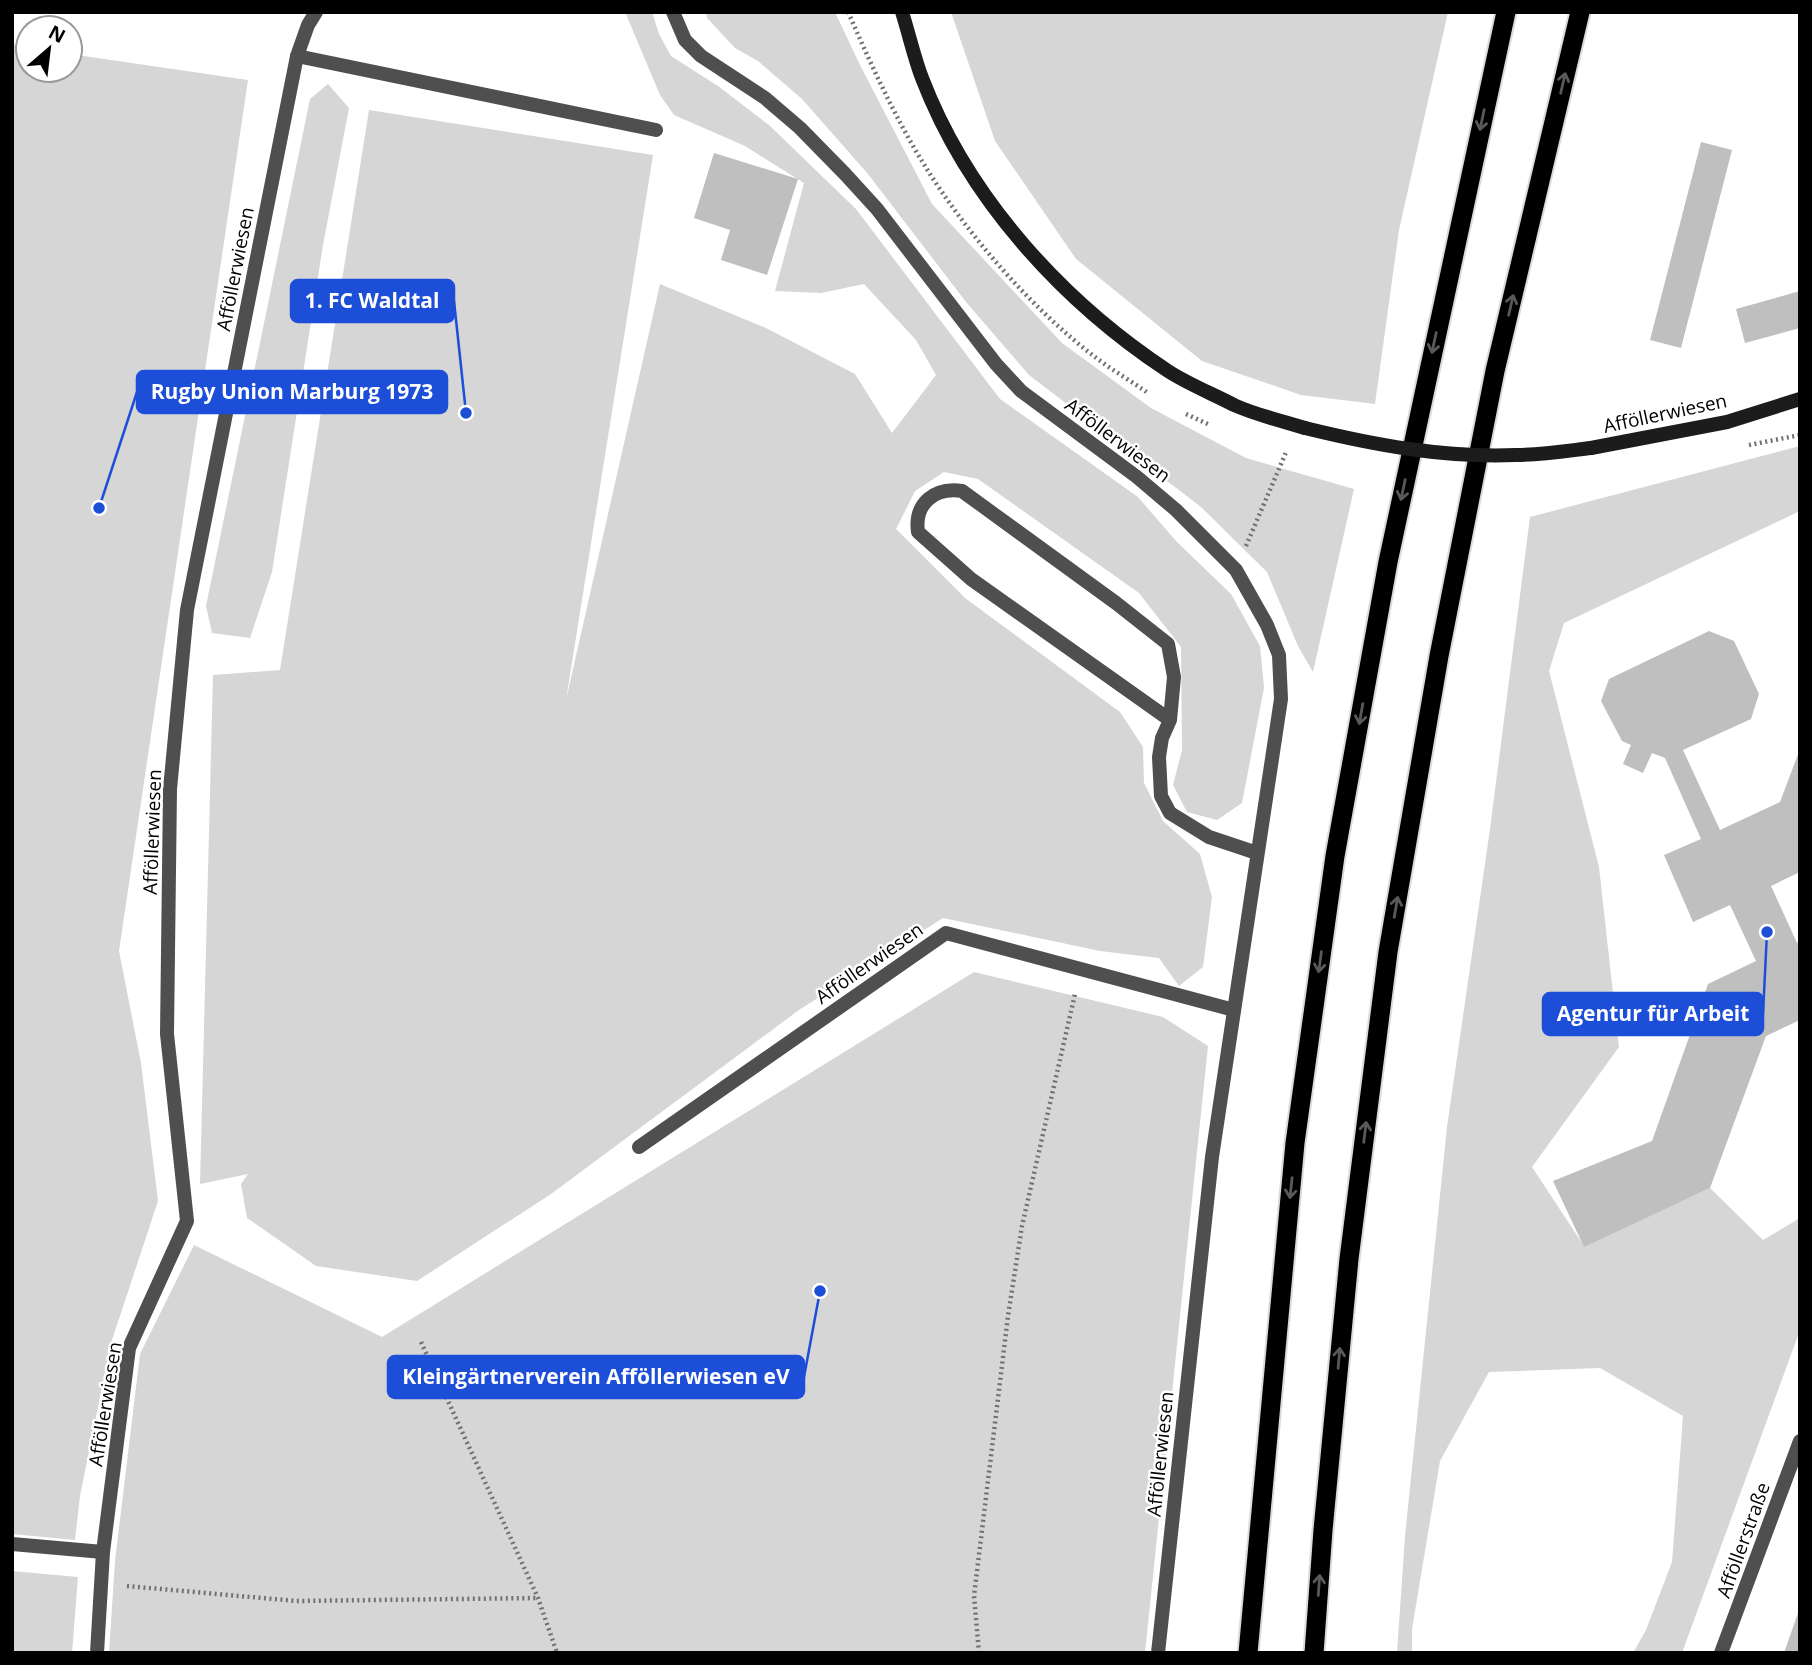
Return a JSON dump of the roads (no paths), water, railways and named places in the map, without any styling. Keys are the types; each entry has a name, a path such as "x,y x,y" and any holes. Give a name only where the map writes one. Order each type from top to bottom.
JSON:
{"highway":[{"path":"1496,54 1499,12"},
{"path":"1248,1653 1295,1143 1335,856 1388,562 1506,12"},
{"path":"1314,1653 1349,1259 1388,952 1439,656 1495,371 1580,12"}],"main road":[{"name":"Afföllerwiesen","path":"902,12 922,79 956,147 995,211 1050,274 1114,331 1170,372 1237,406 1305,429 1373,444 1442,453 1516,455 1591,448 1727,422 1800,398"}],"street":[{"name":"Afföllerwiesen","path":"97,1653 103,1552 129,1348 187,1221 167,1034 170,789 187,610 297,56 308,25 316,12"},
{"name":"Afföllerwiesen","path":"673,12 685,40 701,56 765,98 800,128 846,175 877,209 996,364 1021,391 1147,485 1177,510 1236,570 1267,625 1279,655 1281,699 1212,1157 1158,1653"},
{"path":"297,56 656,130"},
{"path":"1170,720 971,579 918,532 919,512 926,502 937,491 962,491 1168,644 1174,677 1170,720 1162,738 1159,757 1161,796 1170,813 1209,837 1257,853"},
{"name":"Afföllerwiesen","path":"639,1147 946,933 1234,1010"},
{"name":"Afföllerstraße","path":"1721,1653 1800,1441"},
{"path":"12,1544 103,1552"}],"place":[{"name":"1. FC Waldtal","path":"466,413"},
{"name":"Rugby Union Marburg 1973","path":"99,508"},
{"name":"Agentur für Arbeit","path":"1767,932"},
{"name":"Kleingärtnerverein Afföllerwiesen eV","path":"820,1291"}]}
